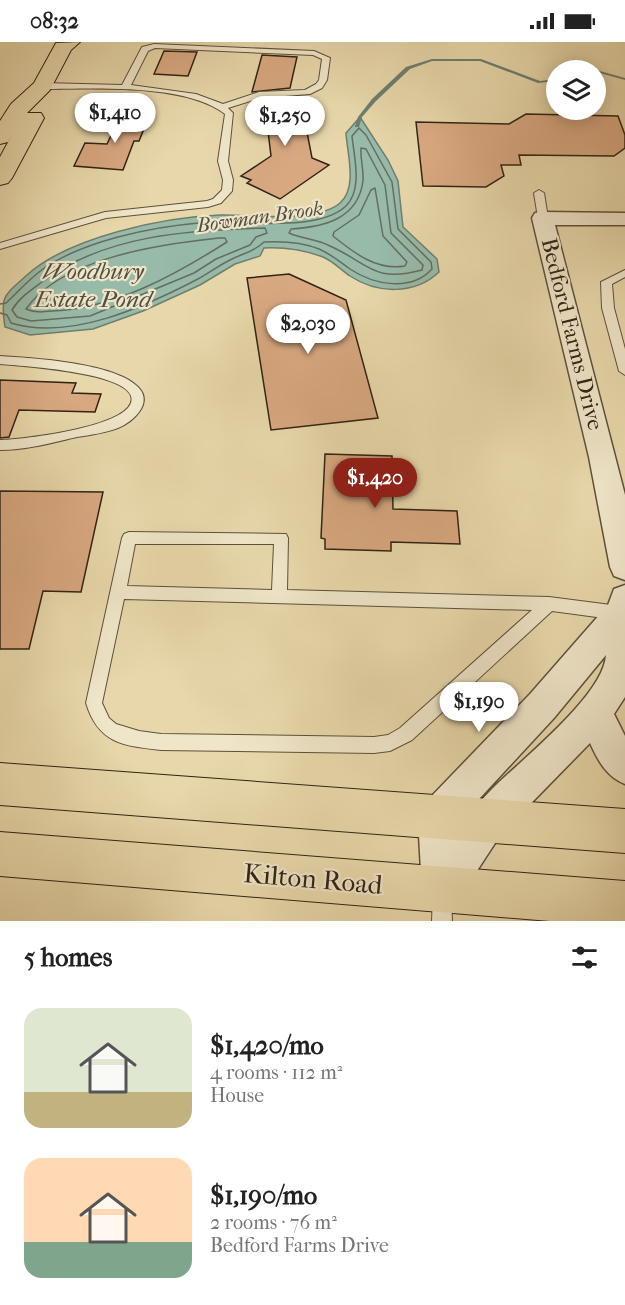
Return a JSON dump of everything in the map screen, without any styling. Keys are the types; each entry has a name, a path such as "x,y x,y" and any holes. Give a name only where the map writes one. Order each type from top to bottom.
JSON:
{"main road":[{"path":"0,137 19,109 43,86 65,44"},
{"path":"0,178 39,106 43,86"},
{"path":"0,784 625,831"},
{"name":"Kilton Road","path":"0,854 442,905 625,904"}],"street":[{"name":"Bedford Farms Drive","path":"625,219 541,205 603,457 625,567"},
{"path":"442,905 488,821 595,711 615,682 623,664 623,606"},
{"path":"442,905 437,817 542,706 623,606"},
{"path":"595,711 608,743 625,766"}],"lane":[{"path":"125,88 145,49 154,46 314,53 326,58 323,80 319,86 307,92 259,95 225,106"},
{"path":"0,246 105,215 208,204 217,201 227,190 228,180 224,161 229,113 225,106 209,99 184,93 125,88 43,86"},
{"path":"625,273 606,282 608,308 625,370"},
{"path":"0,360 63,364 88,369 123,383 136,391 138,400 130,415 113,425 19,445 0,445"},
{"path":"279,596 281,538 129,538 94,703 97,716 105,727 118,734 135,739 161,742 374,746 390,743 406,734 549,604"},
{"path":"118,592 623,606"}],"water":[{"name":"Woodbury Estate Pond","path":"360,117 388,160 398,181 403,227 437,259 439,272 429,280 407,288 384,289 361,282 323,257 302,251 264,248 260,256 235,264 200,285 143,311 93,329 30,335 5,327 4,302 13,287 45,262 92,240 172,220 220,215 300,216 329,210 340,203 349,188 350,169 346,133"}],"building":[{"path":"164,51 197,52 188,76 154,74"},
{"path":"262,55 297,57 290,88 252,92"},
{"path":"304,97 304,102 311,102 314,122 305,122 312,158 329,165 280,199 247,183 251,180 241,176 271,156 267,123 255,124 253,102"},
{"path":"122,113 150,114 139,141 134,141 123,170 74,166 85,143 107,144"},
{"path":"526,114 546,114 546,120 606,120 606,116 618,116 625,135 625,148 614,156 519,155 521,165 501,165 504,176 486,187 423,186 416,122 509,124"},
{"path":"289,274 346,300 378,418 271,430 247,278"},
{"path":"0,380 76,383 72,393 101,394 95,412 19,410 9,437 0,438"},
{"path":"325,454 392,456 393,509 457,511 460,544 391,542 391,551 325,549 325,539 321,538"},
{"path":"0,491 103,492 81,592 43,591 29,649 0,649"}],"waterway":[{"name":"Bowman Brook","path":"357,126 360,117 374,100 408,68 432,60 481,60 540,82 546,81"},
{"name":"Bowman Brook","path":"606,74 625,79"}]}
